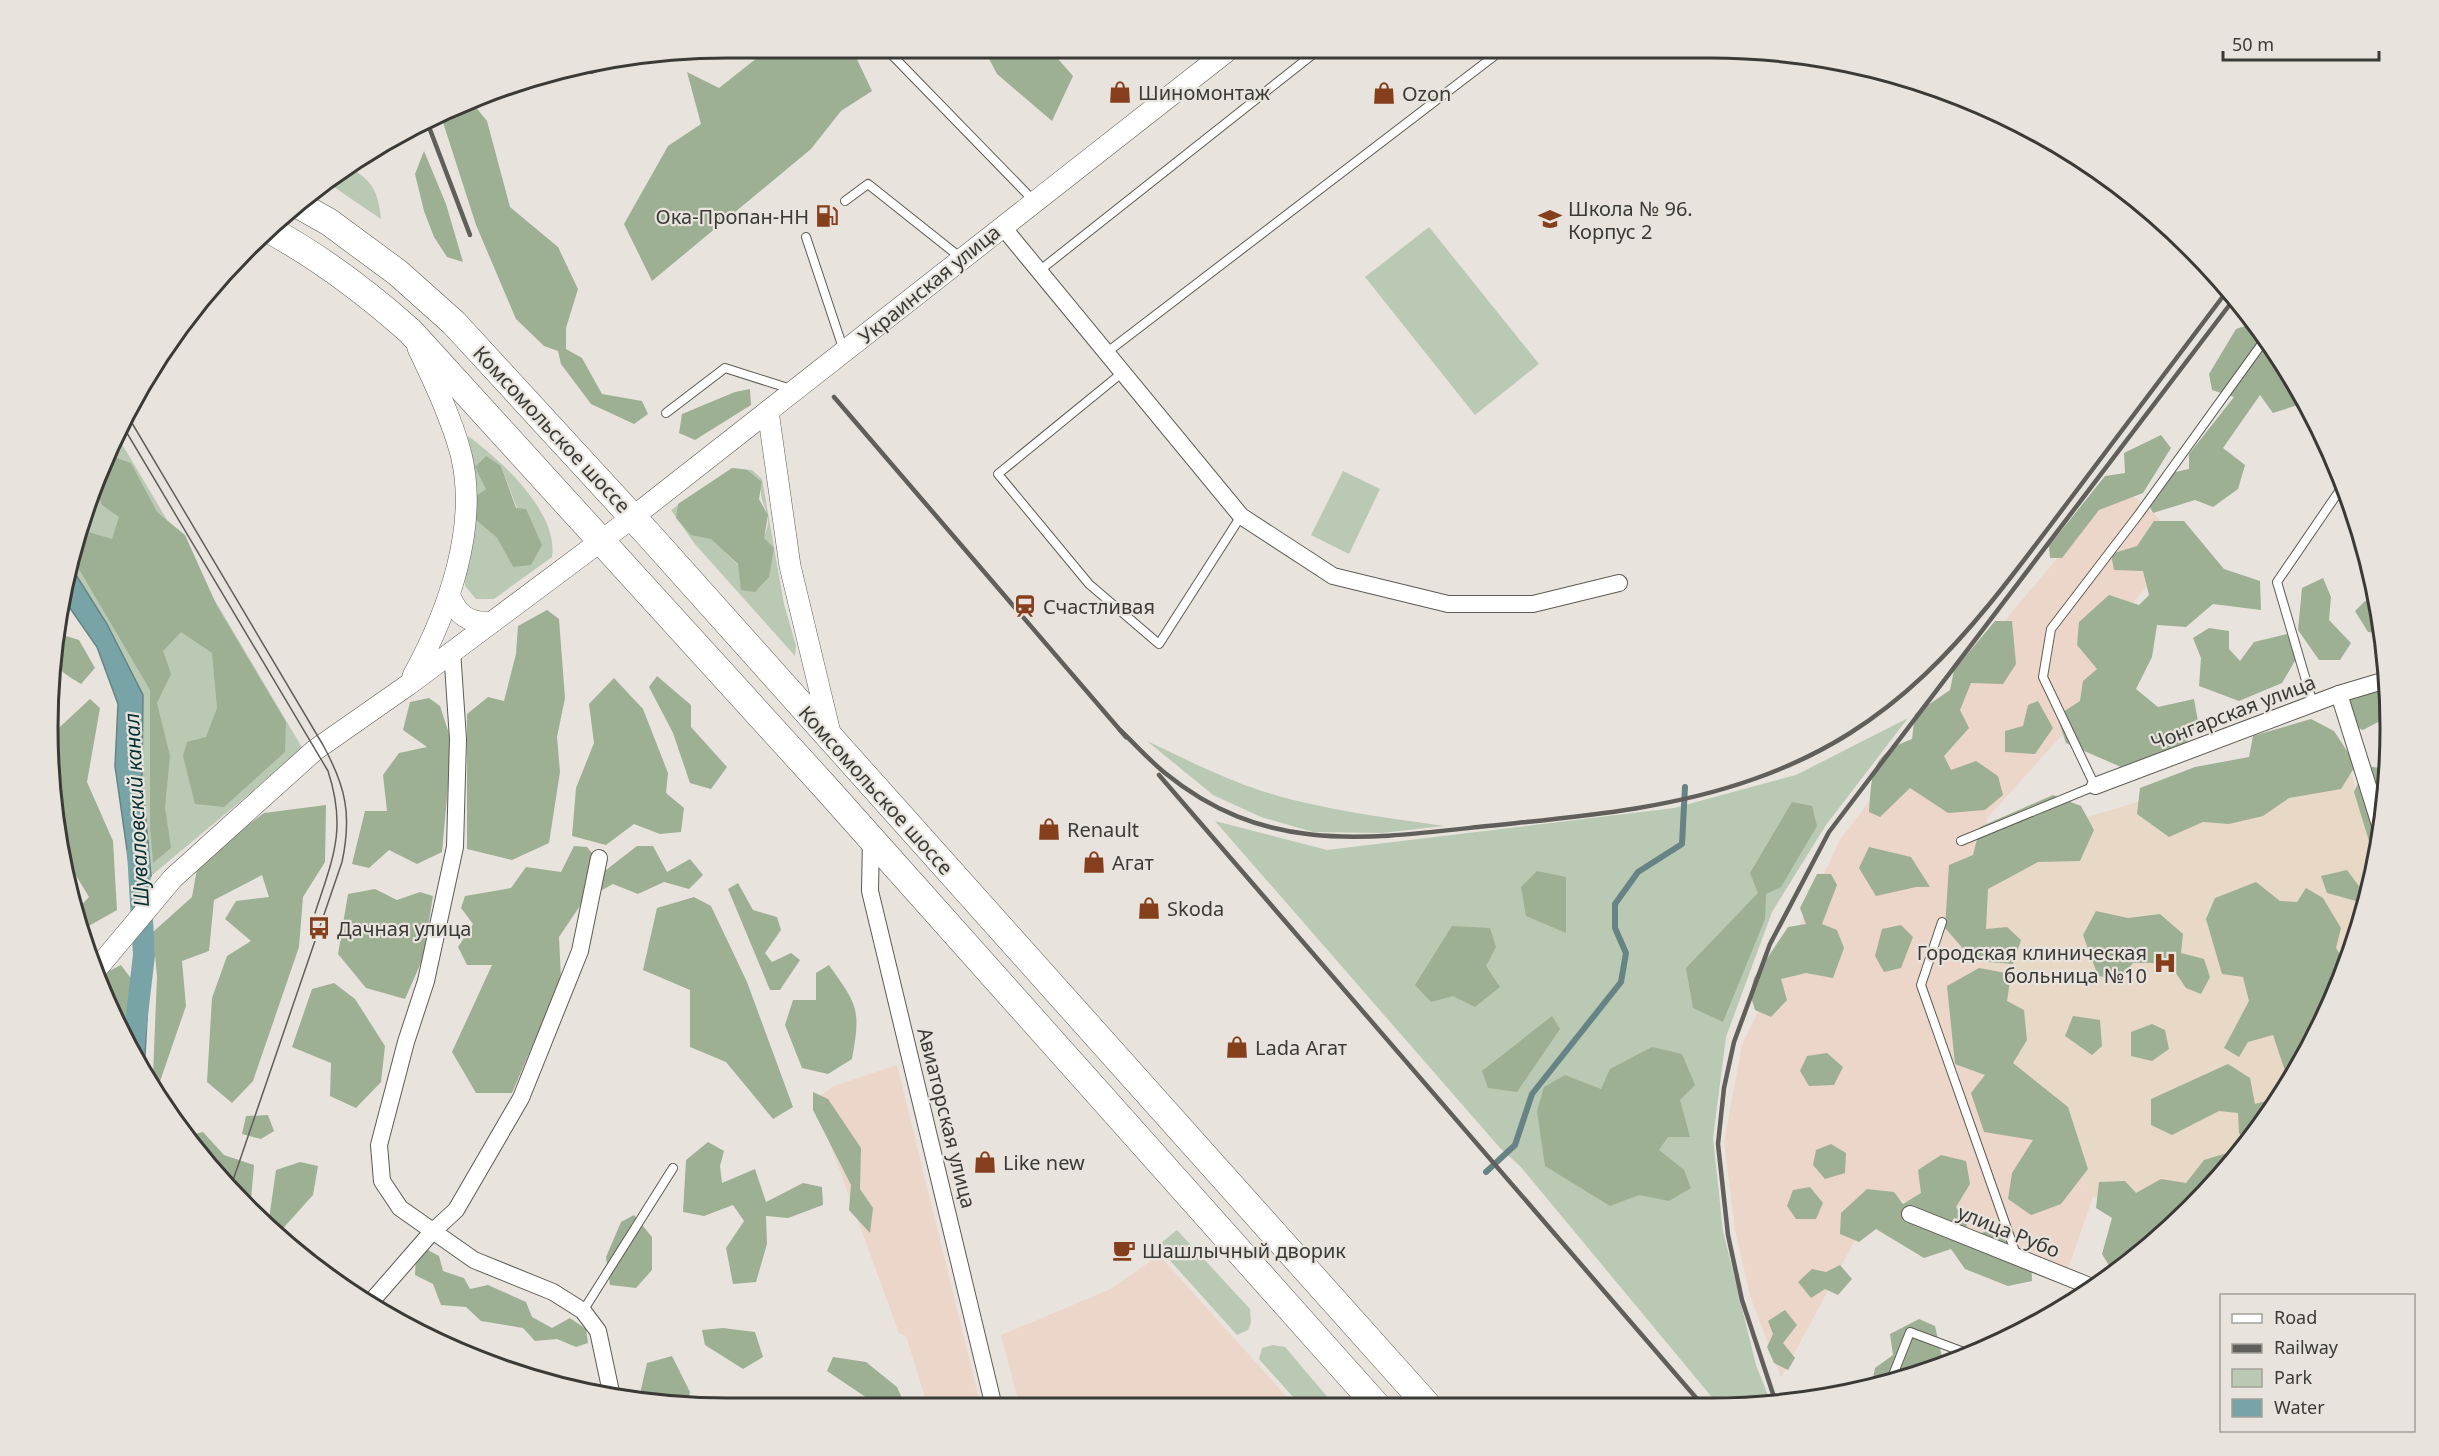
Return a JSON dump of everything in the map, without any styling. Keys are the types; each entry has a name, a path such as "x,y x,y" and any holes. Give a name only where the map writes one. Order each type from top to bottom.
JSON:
{"main road":[{"name":"Комсомольское шоссе","path":"306,209 329,222 398,273 454,323 633,517 1421,1398"},
{"name":"Комсомольское шоссе","path":"277,234 360,287 411,331 871,838 1370,1398"}],"street":[{"name":"Украинская улица","path":"101,963 162,891 315,750 408,685 452,650 602,541 1218,58"},
{"path":"1002,226 1241,516 1333,576 1448,604 1533,604 1619,583"},
{"path":"408,685 426,653 450,596 465,518 466,491 461,456 443,401 411,331"},
{"path":"768,411 790,566 831,740"},
{"path":"450,596 455,609 463,617 475,622 490,623"},
{"path":"450,596 458,739 455,847 426,981 406,1042 379,1145 382,1181 400,1209 431,1233 474,1260 553,1292 584,1311 598,1331 610,1387"},
{"name":"Чонгарская улица","path":"2095,786 2339,694 2379,682"},
{"path":"2339,694 2375,810"},
{"name":"Авиаторская улица","path":"871,838 870,891 992,1398"},
{"path":"375,1297 431,1233 456,1210 521,1098 580,951 599,858"},
{"name":"улица Рубо","path":"1910,1214 2084,1284"}],"lane":[{"path":"895,58 1034,201"},
{"path":"1040,271 1308,58"},
{"path":"1106,352 1493,58"},
{"path":"845,201 868,184 961,258"},
{"path":"806,237 844,352"},
{"path":"1961,841 2095,786 2043,677 2051,629 2139,514 2261,346"},
{"path":"666,413 725,368 795,390"},
{"path":"1123,372 998,474 1089,584 1159,644 1241,516"},
{"path":"2313,704 2277,582 2338,493"},
{"path":"1942,922 1921,985 2017,1257"},
{"path":"584,1311 673,1168"},
{"path":"1894,1372 1910,1332 1959,1350"}],"shaded area":[{"path":"2120,484 2184,541 2099,645 2104,689 1987,818 1985,847 2065,1152 2093,1197 2068,1269 1881,1192 1781,1378 1750,1296 1735,1229 1724,1142 1742,1045 1840,840 2011,613"},
{"name":"Городская клиническая больница №10","path":"2341,742 2371,839 2358,901 2345,943 2330,984 2311,1024 2268,1100 2242,1136 2182,1202 2093,1197 2065,1152 2046,1152 1975,938 1985,847"},
{"path":"897,1065 979,1398 925,1398 906,1336 899,1333 814,1100 834,1086"},
{"path":"1159,1255 1288,1398 1018,1398 1001,1335 1111,1289"}],"green space":[{"path":"757,58 856,58 872,91 841,111 811,149 652,281 624,224 668,146 701,124 687,72 719,88"},
{"path":"989,58 1057,58 1073,76 1052,121 997,74"},
{"path":"476,108 487,121 510,207 558,247 578,289 566,328 566,349 582,358 602,394 642,401 648,414 634,424 591,404 561,364 558,351 544,346 516,319 476,225 443,123"},
{"path":"424,151 446,204 463,262 447,257 434,237 424,211 415,174"},
{"path":"356,172 373,188 381,219 334,187"},
{"path":"1429,227 1539,364 1475,415 1365,277"},
{"path":"2246,326 2268,356 2297,405 2273,413 2260,395 2223,448 2245,465 2238,489 2213,507 2195,500 2153,513 2146,500 2175,472 2189,469 2189,454 2234,397 2212,390 2209,374 2236,329"},
{"path":"750,389 751,405 695,440 679,433 682,414 735,392"},
{"path":"2161,435 2171,448 2143,493 2099,510 2062,558 2050,558 2049,546 2105,476 2125,473 2124,453"},
{"path":"468,436 496,459 525,489 546,523 552,540 552,557 494,599 476,599 465,586 466,563 476,504","holes":["501,466 517,508 513,567 497,538 476,520 477,495 486,489"]},
{"path":"122,444 303,749 151,876 142,778 143,695 107,624 76,575 94,513"},
{"path":"486,456 501,466 516,508 526,509 542,545 531,565 513,567 497,538 476,520 477,495 486,489 475,467"},
{"path":"116,458 131,463 157,512 185,535 217,606 286,722 285,752 224,807 195,804 183,756 187,742 206,737 217,708 212,653 181,632 163,651 171,674 157,703 170,756 165,807 171,848 153,863 150,827 150,690 78,568 88,532 112,539 119,517 102,505 99,498"},
{"path":"732,468 747,470 762,482 759,499 768,515 764,538 774,548 769,577 755,592 741,590 738,564 711,539 691,535 676,518 678,504"},
{"path":"734,468 752,470 762,479 784,604 796,646 795,656 694,543 671,510 679,505 738,565 760,542 767,529 767,514 761,496 762,482 716,480"},
{"path":"1343,471 1380,489 1349,554 1311,535"},
{"path":"2154,521 2184,521 2224,569 2260,581 2261,610 2213,604 2186,627 2157,625 2152,657 2136,689 2158,707 2194,699 2198,721 2185,745 2121,767 2066,743 2057,716 2080,701 2083,681 2097,669 2077,645 2079,622 2109,595 2139,605 2149,595 2143,571 2114,570 2111,554 2137,546"},
{"path":"2323,578 2331,597 2329,620 2351,643 2340,660 2319,660 2298,630 2302,588"},
{"path":"2365,601 2369,601 2374,632 2368,632 2355,611"},
{"path":"547,610 559,619 565,698 557,737 560,772 549,843 512,860 467,849 467,714 488,697 504,701 516,654 518,626"},
{"path":"1995,621 2012,621 2016,664 2003,684 1971,683 1960,710 1969,728 1944,756 1951,770 1976,761 1998,776 2003,795 1985,810 1948,813 1910,788 1880,817 1869,812 1873,776 1881,758 1888,751 1912,739 1915,714 1950,690 1954,670"},
{"path":"2209,628 2229,631 2229,649 2240,661 2254,642 2287,634 2296,659 2282,683 2239,701 2199,686 2201,658 2193,638"},
{"path":"65,635 79,640 95,668 81,684 61,670"},
{"path":"657,676 691,705 691,727 727,767 711,789 690,783 673,733 649,687"},
{"path":"614,678 643,709 668,773 666,793 684,808 681,832 660,834 634,824 606,845 572,836 576,788 594,743 589,704"},
{"path":"2361,683 2379,693 2380,721 2363,730 2343,722 2344,696"},
{"path":"429,698 440,706 452,743 442,852 417,864 389,850 369,868 352,864 365,811 387,811 383,775 399,753 427,747 403,730 410,702"},
{"path":"90,699 100,708 87,782 113,841 117,910 89,926 82,904 89,897 74,873 64,815 58,729"},
{"path":"2038,701 2053,728 2035,754 2005,752 2005,731 2023,726 2028,705"},
{"path":"1908,718 1826,825 1772,912 1726,1037 1713,1138 1723,1231 1756,1365 1768,1395 1712,1398 1520,1166 1500,1148 1215,821 1327,850 1674,808 1796,775"},
{"path":"2311,719 2334,731 2356,765 2341,789 2289,798 2263,816 2229,824 2203,822 2169,837 2137,814 2140,788 2195,767 2249,757 2253,736"},
{"path":"1147,741 1232,780 1284,798 1352,812 1444,826 1382,833 1313,832 1261,817 1213,795"},
{"path":"2366,766 2379,768 2371,842 2369,841 2354,792"},
{"path":"2053,795 2081,806 2094,830 2080,861 2038,862 1988,889 1986,929 2007,927 2021,940 2013,964 1974,961 1945,928 1949,865 1973,855 1980,827"},
{"path":"1792,802 1812,806 1817,826 1781,887 1766,894 1765,919 1723,1022 1693,1008 1686,968 1758,893 1750,873"},
{"path":"326,805 325,862 303,897 299,947 253,1081 232,1103 207,1082 212,998 227,956 251,941 225,919 236,901 269,897 262,875 214,900 209,951 182,961 186,1006 160,1082 153,1071 157,977 153,932 192,897 198,863 264,813"},
{"path":"574,846 587,847 606,870 637,846 653,846 667,872 690,859 703,875 689,889 664,882 638,894 613,884 584,900 559,937 561,979 512,1093 476,1093 452,1052 492,965 467,965 458,947 473,924 461,908 465,896 511,888 526,867 561,872"},
{"path":"1869,847 1911,857 1930,887 1916,887 1876,896 1859,868"},
{"path":"2347,870 2361,889 2358,902 2327,893 2321,876"},
{"path":"1537,871 1566,877 1566,933 1526,916 1521,887"},
{"path":"1817,874 1831,874 1837,885 1822,924 1837,930 1844,948 1833,978 1806,973 1781,979 1787,1000 1771,1017 1755,1010 1750,994 1754,978 1788,927 1806,924 1800,908"},
{"path":"2256,882 2280,901 2297,902 2306,888 2323,898 2341,928 2336,948 2341,955 2330,984 2285,1072 2273,1035 2248,1042 2239,1057 2224,1048 2249,1001 2243,977 2222,974 2206,919 2215,898"},
{"path":"738,883 753,910 777,917 781,930 765,953 772,962 791,953 800,960 780,990 770,990 728,889"},
{"path":"375,889 397,900 420,892 433,896 423,958 405,999 366,988 338,954 348,894"},
{"path":"694,897 711,906 747,982 793,1107 773,1119 726,1062 690,1047 690,990 643,970 657,908"},
{"path":"2096,911 2128,918 2160,914 2183,934 2181,953 2204,959 2210,977 2201,994 2186,988 2169,963 2133,963 2119,979 2098,976 2083,935"},
{"path":"1901,925 1913,937 1901,968 1884,972 1875,956 1882,929"},
{"path":"1452,926 1490,928 1496,947 1486,966 1500,987 1475,1007 1453,996 1431,1002 1415,985"},
{"path":"121,965 138,988 131,1029 109,984 105,973"},
{"path":"829,965 846,990 855,1009 856,1029 852,1059 828,1074 802,1068 785,1025 793,1000 816,1000 816,973"},
{"path":"1979,968 2011,974 2007,1001 2024,1010 2027,1040 2013,1063 2068,1107 2088,1169 2061,1204 2031,1215 2008,1199 2012,1173 2033,1140 1984,1132 1971,1093 1985,1075 1955,1064 1947,986"},
{"path":"334,983 355,999 385,1046 381,1082 356,1108 330,1096 331,1063 292,1047 312,989"},
{"path":"1552,1016 1560,1029 1517,1092 1488,1088 1482,1071"},
{"path":"2073,1016 2100,1020 2102,1046 2092,1055 2065,1036"},
{"path":"2152,1024 2165,1030 2169,1049 2152,1061 2131,1056 2131,1032"},
{"path":"1652,1047 1682,1054 1695,1085 1680,1100 1690,1137 1668,1137 1659,1150 1684,1170 1691,1188 1669,1201 1639,1195 1610,1206 1545,1166 1537,1111 1544,1087 1565,1075 1601,1089 1610,1069"},
{"path":"1827,1053 1843,1067 1834,1085 1809,1086 1800,1071 1807,1056"},
{"path":"2228,1064 2250,1078 2255,1104 2268,1101 2242,1136 2239,1133 2238,1113 2219,1111 2172,1135 2151,1125 2151,1099"},
{"path":"813,1092 828,1099 861,1148 860,1189 873,1208 870,1233 849,1210 851,1185 813,1110"},
{"path":"268,1115 274,1131 261,1139 242,1134 246,1116"},
{"path":"203,1132 224,1155 254,1165 251,1197 225,1169 195,1134"},
{"path":"708,1142 724,1151 720,1166 722,1183 755,1169 766,1202 803,1183 822,1187 823,1205 788,1218 766,1216 767,1244 756,1282 733,1284 726,1248 744,1221 733,1205 704,1216 683,1212 686,1160"},
{"path":"1831,1144 1846,1153 1845,1173 1825,1179 1813,1165 1816,1150"},
{"path":"2228,1153 2184,1201 2109,1266 2102,1254 2112,1218 2096,1208 2099,1182 2125,1181 2136,1193 2161,1179 2186,1183 2204,1160"},
{"path":"1941,1155 1966,1161 1970,1184 1956,1207 1967,1223 1965,1241 1988,1230 2031,1256 2032,1281 2008,1286 1965,1269 1951,1249 1924,1258 1876,1229 1859,1242 1840,1234 1841,1213 1867,1189 1894,1192 1903,1204 1921,1193 1918,1170"},
{"path":"300,1162 318,1166 313,1195 284,1228 270,1215 276,1170"},
{"path":"1810,1187 1823,1203 1816,1219 1796,1219 1787,1206 1793,1190"},
{"path":"634,1215 652,1237 652,1270 636,1288 610,1285 606,1257 621,1222"},
{"path":"1177,1230 1250,1309 1251,1322 1248,1330 1237,1335 1157,1246"},
{"path":"428,1250 439,1256 443,1271 464,1278 470,1289 488,1285 526,1302 532,1317 552,1328 570,1318 586,1329 588,1343 576,1347 557,1339 535,1341 523,1328 481,1321 466,1307 441,1305 433,1284 415,1275 416,1256"},
{"path":"1840,1265 1852,1279 1838,1295 1825,1289 1811,1298 1798,1282 1812,1269 1826,1272"},
{"path":"1785,1310 1797,1325 1783,1343 1795,1358 1788,1370 1774,1363 1767,1347 1773,1334 1768,1321"},
{"path":"1919,1319 1935,1326 1942,1356 1873,1378 1875,1368 1893,1355 1890,1334"},
{"path":"723,1328 755,1332 763,1357 743,1369 705,1345 702,1330"},
{"path":"1272,1345 1285,1347 1328,1398 1294,1398 1259,1359 1262,1348"},
{"path":"672,1356 690,1392 689,1396 640,1392 647,1363"},
{"path":"833,1357 866,1362 897,1387 902,1398 867,1398 827,1371"}],"water":[{"path":"76,575 107,624 143,695 142,778 151,876 132,885 115,766 118,704 97,647 69,607"},
{"path":"141,998 148,1000 145,1057 133,1034"}],"waterway":[{"path":"1486,1172 1515,1145 1532,1094 1621,982 1626,953 1615,928 1615,904 1638,872 1682,844 1685,787"},
{"name":"Шуваловский канал","path":"134,1037 144,955 138,851"}],"tram line":[{"path":"132,424 323,745 337,774 345,802 346,830 342,862 234,1178"},
{"path":"127,434 328,771 334,791 337,827 332,859 315,913"}],"railway":[{"path":"430,129 470,235"},
{"path":"1120,730 1153,763 1202,799 1239,817 1276,829 1314,835 1353,837 1394,835 1582,816 1686,799 1754,779 1808,757 1855,730 1897,699 1935,665 2003,587 2222,297"},
{"path":"1773,1394 1742,1300 1728,1235 1718,1144 1724,1088 1734,1042 1770,944 1829,832 2229,305"},
{"path":"834,397 1126,737"},
{"path":"1159,775 1696,1398"}],"place":[{"name":"Шиномонтаж","path":"1120,92"},
{"name":"Ozon","path":"1384,93"},
{"name":"Ока-Пропан-НН","path":"827,216"},
{"name":"Школа № 96. Корпус 2","path":"1550,219"},
{"name":"Счастливая","path":"1025,606"},
{"name":"Renault","path":"1049,829"},
{"name":"Агат","path":"1094,862"},
{"name":"Skoda","path":"1149,908"},
{"name":"Дачная улица","path":"319,928"},
{"name":"Городская клиническая больница №10","path":"2165,963"},
{"name":"Lada Агат","path":"1237,1047"},
{"name":"Like new","path":"985,1162"},
{"name":"Шашлычный дворик","path":"1124,1250"}]}
